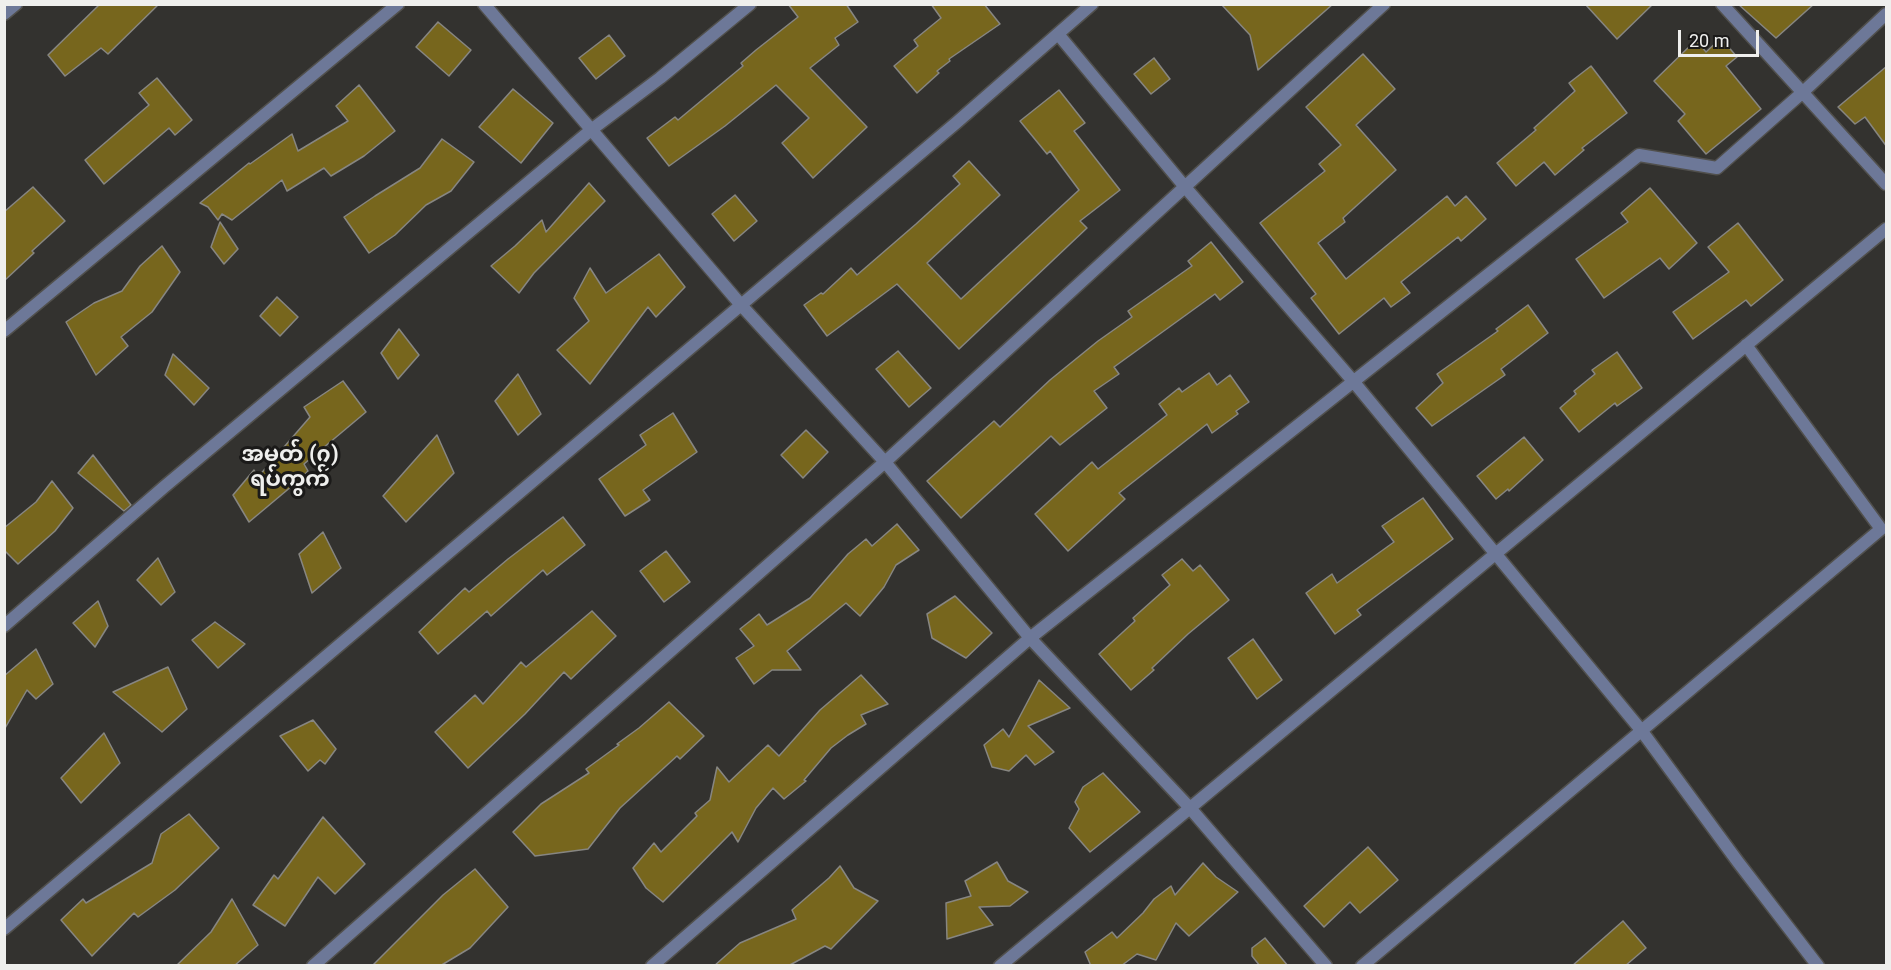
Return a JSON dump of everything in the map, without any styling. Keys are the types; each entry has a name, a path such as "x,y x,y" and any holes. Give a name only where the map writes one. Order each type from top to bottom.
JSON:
{"street":[{"path":"4,14 16,4"},
{"path":"4,331 398,4"},
{"path":"484,4 741,305 885,462 1030,638 1190,808 1326,966"},
{"path":"4,626 164,487 591,130 660,78 750,4"},
{"path":"4,929 741,305 1092,4"},
{"path":"313,966 885,462 1384,4"},
{"path":"1722,4 1887,184"},
{"path":"652,966 1030,638 1639,155 1717,168 1887,14"},
{"path":"1058,34 1185,187 1353,381 1494,555 1641,730 1818,966"},
{"path":"1000,966 1887,229"},
{"path":"1362,966 1881,529 1746,345"}],"building":[{"path":"100,4 159,4 108,54 101,48 65,76 48,55"},
{"path":"788,4 846,4 858,22 835,38 839,45 810,68 867,127 813,178 782,143 809,118 776,85 725,126 669,166 647,138 675,117 678,120 743,66 741,63 756,50 798,17"},
{"path":"931,4 984,4 1000,24 949,59 950,61 937,71 939,73 917,93 894,66 918,46 914,40 941,18"},
{"path":"1221,4 1333,4 1258,70 1250,35"},
{"path":"1585,4 1653,4 1617,39"},
{"path":"1738,4 1814,4 1776,38"},
{"path":"438,22 471,50 449,76 416,47"},
{"path":"609,35 625,56 596,79 579,58"},
{"path":"1721,38 1737,57 1726,66 1761,109 1706,154 1678,121 1685,114 1654,81 1696,40 1706,52"},
{"path":"1363,54 1395,89 1356,125 1396,170 1343,218 1345,222 1318,243 1346,279 1447,196 1455,206 1466,196 1486,219 1461,241 1458,237 1401,282 1410,293 1391,307 1384,298 1339,334 1311,298 1316,294 1260,223 1325,171 1319,164 1341,145 1306,107"},
{"path":"1154,58 1170,79 1151,94 1134,74"},
{"path":"1591,66 1627,113 1582,148 1584,150 1555,175 1544,162 1516,186 1497,163 1536,130 1534,128 1575,91 1569,83"},
{"path":"1887,66 1887,147 1865,117 1855,124 1838,107"},
{"path":"157,78 192,120 175,135 169,128 104,184 85,160 149,105 139,93"},
{"path":"359,85 395,131 364,156 331,176 324,168 287,191 282,180 232,220 222,214 218,220 208,207 200,203 249,163 292,134 298,151 348,121 336,106"},
{"path":"513,89 553,123 521,163 479,127"},
{"path":"1059,90 1085,123 1074,131 1120,190 1080,221 1087,228 959,349 897,284 827,336 804,305 821,293 823,294 851,268 857,275 916,224 960,184 953,176 969,161 1000,195 927,263 961,299 1079,190 1050,151 1047,154 1020,121"},
{"path":"442,139 474,162 451,191 426,205 395,235 369,253 344,217 420,168"},
{"path":"589,183 605,201 534,273 519,293 491,266 542,220 546,232"},
{"path":"33,187 65,221 4,281 4,212"},
{"path":"1650,188 1697,243 1669,269 1660,258 1604,298 1576,259 1628,222 1621,213"},
{"path":"735,195 757,221 734,241 712,214"},
{"path":"220,222 238,249 224,264 211,247"},
{"path":"1738,223 1783,280 1751,306 1746,300 1693,339 1673,312 1729,272 1708,247"},
{"path":"1211,242 1243,282 1220,300 1215,294 1114,367 1119,374 1094,391 1107,408 1060,445 1051,436 961,518 927,481 994,421 1000,427 1050,380 1132,317 1128,311 1192,266 1188,261"},
{"path":"162,246 180,272 152,312 121,337 128,346 96,375 66,322 94,303 122,291 140,266"},
{"path":"659,254 685,287 656,317 648,307 590,384 557,350 589,321 574,298 590,268 606,293"},
{"path":"277,297 298,317 280,336 260,316"},
{"path":"1528,305 1548,333 1501,369 1505,375 1432,426 1416,408 1443,383 1437,374 1498,331 1496,329"},
{"path":"399,329 419,355 398,379 381,353"},
{"path":"898,351 931,388 909,407 876,369"},
{"path":"1617,352 1642,388 1617,406 1615,403 1579,432 1560,408 1576,394 1574,391 1595,374 1592,370"},
{"path":"173,354 209,388 194,405 165,375"},
{"path":"1209,373 1217,385 1230,375 1249,402 1236,411 1238,414 1212,433 1207,424 1119,493 1125,499 1068,551 1035,514 1092,462 1098,469 1167,415 1159,404 1179,388 1182,392"},
{"path":"518,374 541,414 518,435 495,401"},
{"path":"343,381 366,412 304,464 308,471 293,487 249,522 233,495 254,470 258,477 310,417 304,407"},
{"path":"673,413 697,452 643,490 650,500 625,516 599,479 646,445 640,435"},
{"path":"806,430 828,452 803,478 781,455"},
{"path":"437,435 454,473 406,522 383,496"},
{"path":"1524,437 1543,460 1509,491 1508,489 1496,499 1477,476"},
{"path":"93,455 131,505 124,511 78,473"},
{"path":"52,481 73,508 55,531 18,564 4,550 4,528 36,502"},
{"path":"1423,498 1453,539 1357,610 1361,615 1335,634 1306,593 1332,574 1337,583 1394,542 1382,526"},
{"path":"563,517 585,545 547,575 543,570 491,616 487,611 438,654 419,632 465,588 469,592"},
{"path":"897,524 919,550 896,565 884,587 860,616 846,603 787,651 801,670 772,670 754,684 736,658 754,646 740,629 759,614 767,625 810,598 848,554 866,539 872,546"},
{"path":"323,532 341,568 312,593 299,554"},
{"path":"666,551 690,582 664,602 640,571"},
{"path":"158,558 175,592 161,605 137,580"},
{"path":"1182,559 1193,571 1200,565 1229,600 1188,634 1152,668 1154,670 1131,690 1099,654 1135,621 1133,618 1170,585 1162,575"},
{"path":"955,596 992,633 966,658 932,638 927,614"},
{"path":"98,601 108,626 95,647 73,623"},
{"path":"592,611 616,636 571,679 564,672 525,714 468,768 435,732 475,695 483,704 521,662 526,667"},
{"path":"215,622 245,644 218,668 192,640"},
{"path":"1253,639 1282,680 1257,699 1228,658"},
{"path":"36,649 53,684 36,699 27,690 4,730 4,676"},
{"path":"168,667 187,709 162,732 113,692"},
{"path":"861,675 888,704 861,715 866,724 831,748 804,780 806,781 784,799 773,788 756,808 738,842 732,832 663,902 646,888 633,868 654,843 661,852 697,816 695,813 710,800 717,767 729,782 768,745 779,756 820,710"},
{"path":"1039,680 1070,708 1028,726 1054,752 1035,765 1026,755 1009,771 992,767 984,745 1003,729 1009,737"},
{"path":"669,702 704,736 680,759 677,756 620,808 588,849 535,856 513,832 541,804 589,773 586,769 619,745 617,744"},
{"path":"313,720 336,749 325,764 320,760 308,771 280,736"},
{"path":"104,733 120,763 81,803 61,778"},
{"path":"1103,773 1140,812 1090,852 1069,828 1079,809 1075,802 1083,787"},
{"path":"189,814 219,848 175,890 138,917 134,913 92,956 61,920 83,899 86,903 152,863 161,834"},
{"path":"323,817 365,864 335,894 318,877 285,926 253,905 274,875 278,879"},
{"path":"1368,847 1398,880 1360,913 1350,902 1324,927 1304,906"},
{"path":"997,862 1008,881 1028,892 1010,906 979,907 993,925 947,939 946,903 971,896 965,881"},
{"path":"1203,863 1216,877 1238,892 1189,936 1176,923 1156,960 1137,954 1121,966 1091,966 1085,952 1112,932 1117,938 1154,899 1171,886 1175,895"},
{"path":"840,866 854,888 878,901 831,949 825,946 788,966 714,966 740,943 796,919 792,910"},
{"path":"475,869 508,907 470,948 440,966 372,966 443,895"},
{"path":"232,899 258,945 234,966 176,966 211,932"},
{"path":"1623,921 1646,948 1625,966 1572,966"},
{"path":"1265,938 1288,966 1260,966 1252,956 1252,948"}],"district":[{"name":"အမှတ် (၇) ရပ်ကွက်","path":"290,468"}]}
